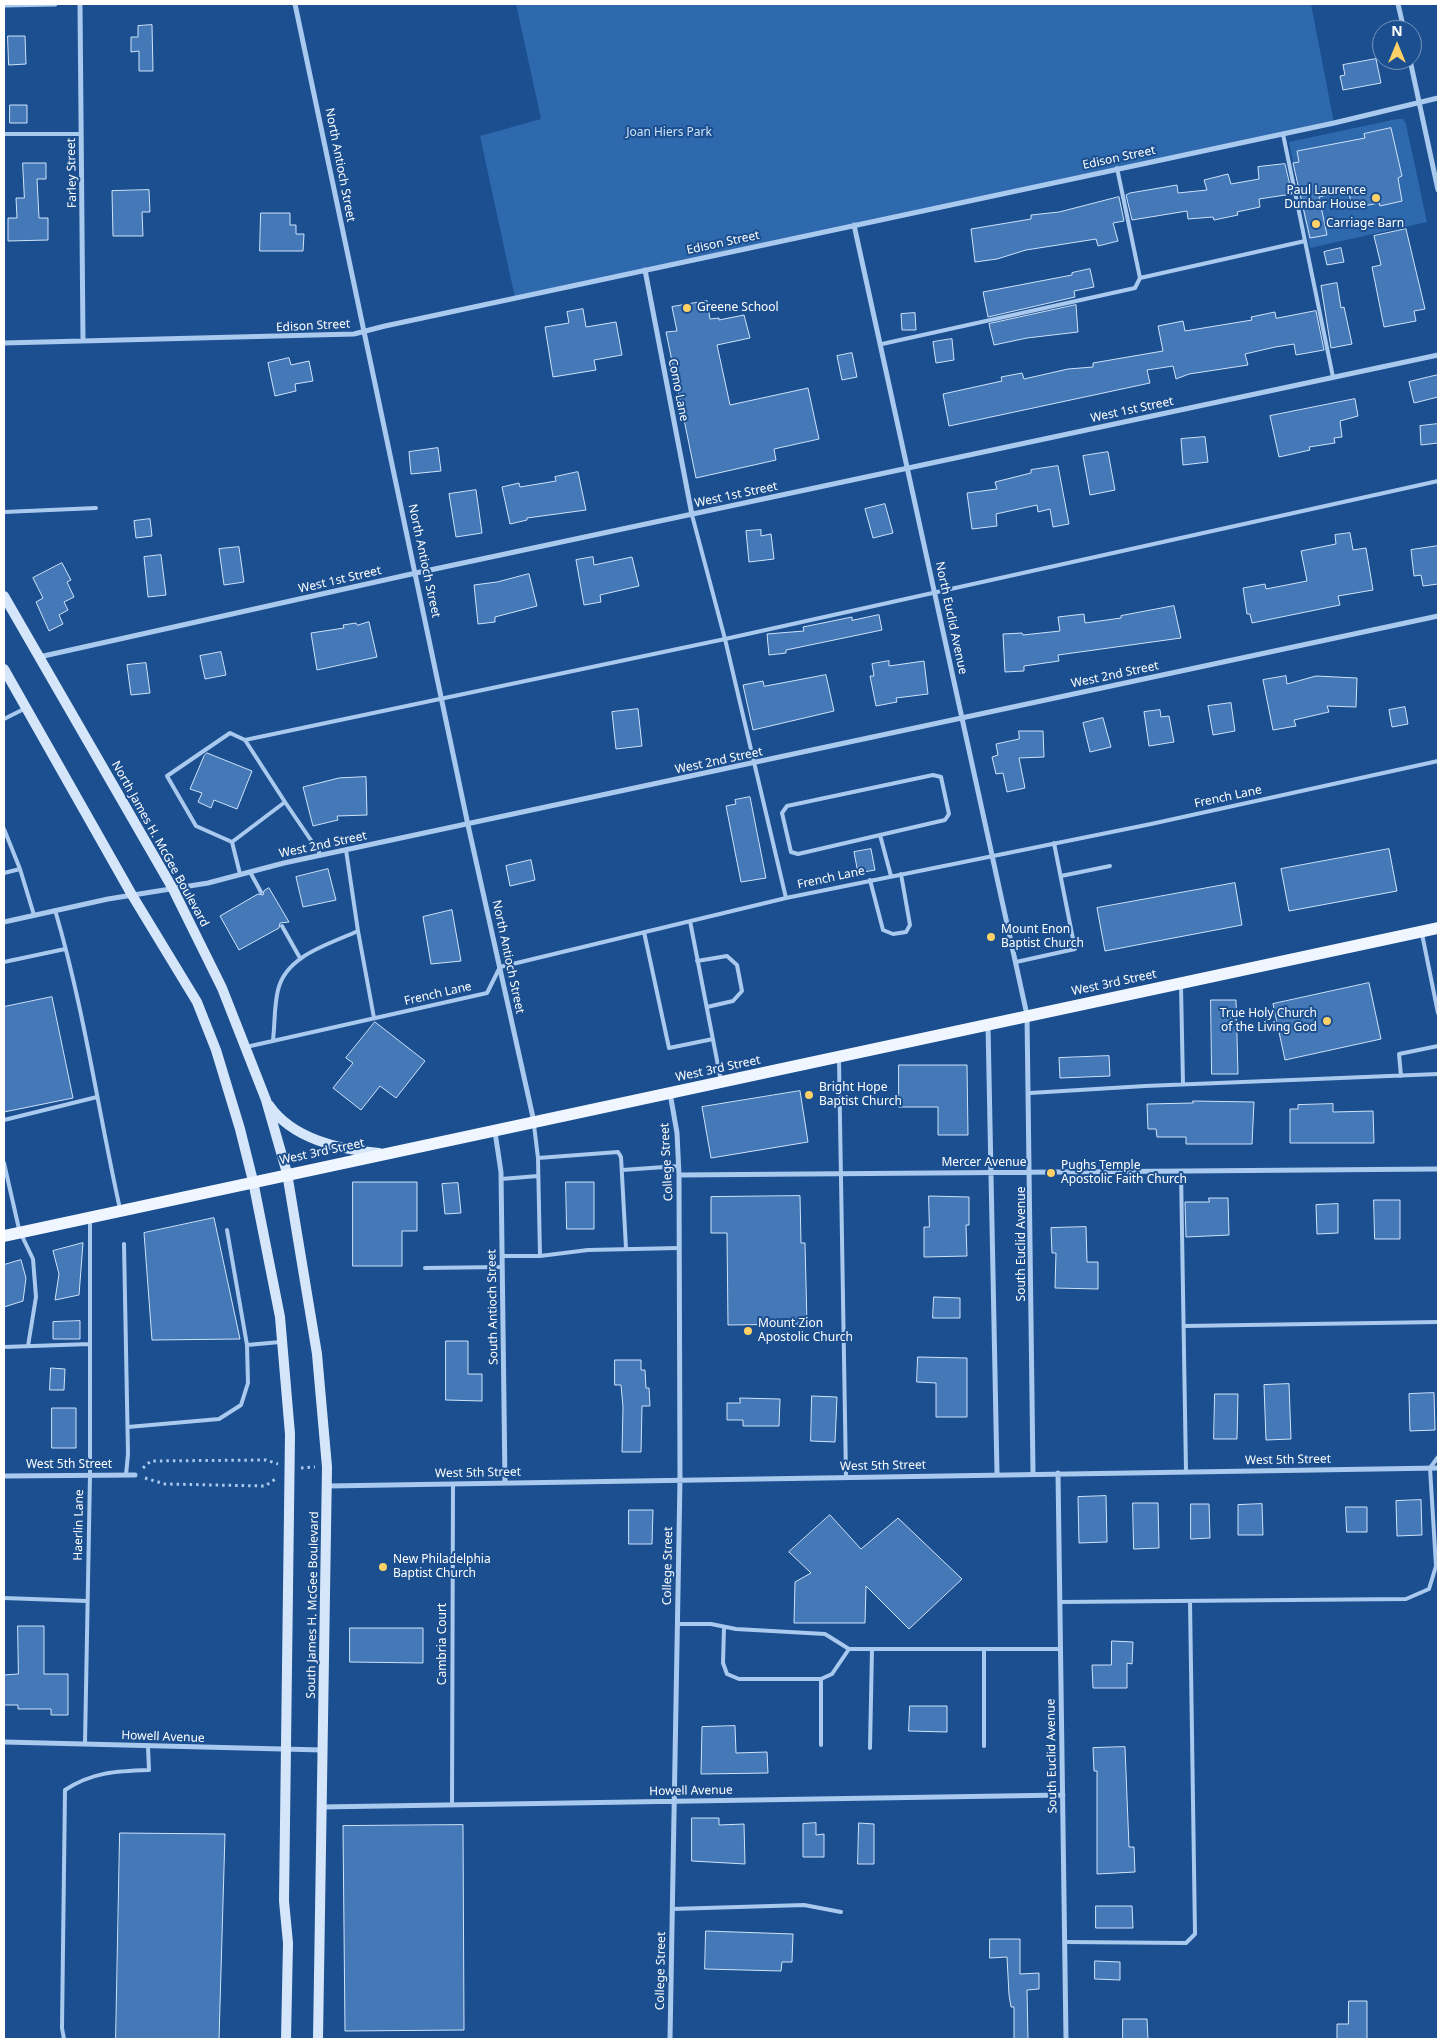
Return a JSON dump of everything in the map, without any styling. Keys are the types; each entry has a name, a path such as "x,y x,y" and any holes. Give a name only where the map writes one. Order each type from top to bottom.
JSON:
{"main road":[{"name":"North James H. McGee Boulevard","path":"4,596 173,890 222,988 266,1100 287,1173"},
{"path":"4,669 132,895 197,1002 216,1050 253,1181"},
{"name":"West 3rd Street","path":"4,1236 287,1173 495,1132 1028,1015 1438,928"},
{"path":"266,1100 284,1122 297,1131 331,1144 362,1152 384,1154"},
{"name":"South James H. McGee Boulevard","path":"287,1173 317,1354 328,1486 320,1807 318,2039"},
{"name":"South James H. McGee Boulevard","path":"253,1181 272,1270 282,1341 288,1398 291,1469 284,1901 288,1943 286,2039"}],"street":[{"path":"4,5 55,4"},
{"name":"Farley Street","path":"80,4 83,341"},
{"name":"North Antioch Street","path":"295,4 468,825 534,1123"},
{"path":"1398,4 1402,20"},
{"path":"1412,70 1438,190"},
{"name":"Edison Street","path":"4,343 277,338 354,334 1117,168 1283,134 1438,98"},
{"name":"North Euclid Avenue","path":"854,225 882,344 1028,1015"},
{"name":"Como Lane","path":"645,270 692,515"},
{"name":"West 1st Street","path":"39,657 416,573 1438,355"},
{"name":"West 2nd Street","path":"4,922 132,895 173,890 346,850 1438,616"},
{"name":"South Euclid Avenue","path":"1028,1015 1033,1473"},
{"path":"988,1024 997,1473"},
{"name":"College Street","path":"670,1093 677,1133 679,1166 680,1479 670,2039"},
{"name":"South Antioch Street","path":"495,1132 501,1179 505,1482"},
{"name":"Mercer Avenue","path":"679,1175 1438,1169"},
{"name":"West 5th Street","path":"328,1486 997,1473 1438,1468"},
{"name":"South Euclid Avenue","path":"1058,1473 1066,2039"},
{"name":"West 5th Street","path":"4,1476 135,1475"},
{"name":"Howell Avenue","path":"4,1742 322,1750"},
{"name":"Howell Avenue","path":"320,1807 1063,1795"}],"lane":[{"path":"4,134 81,134"},
{"path":"1283,134 1333,377"},
{"path":"882,344 1135,288 1140,278 1117,168"},
{"path":"1140,278 1305,241"},
{"path":"245,740 442,697 725,639 1438,481"},
{"path":"4,512 96,508"},
{"path":"692,515 725,639 786,898"},
{"path":"4,719 26,708"},
{"path":"232,842 196,826 167,776 230,732 245,740 321,856"},
{"name":"French Lane","path":"246,1047 487,993 500,966 786,898 1438,761"},
{"path":"933,775 941,777 949,814 945,820 880,835 798,854 791,852 782,813 787,806 933,775"},
{"path":"232,842 285,802"},
{"path":"4,829 20,869 34,915"},
{"path":"880,835 890,876"},
{"path":"232,842 240,874"},
{"path":"1016,962 1075,949 1054,843"},
{"path":"346,850 374,1018"},
{"path":"1061,876 1110,866"},
{"path":"4,873 20,869"},
{"path":"250,872 261,892"},
{"path":"870,880 883,930 893,934 906,932 910,926 901,874"},
{"path":"55,910 66,949 85,1034 96,1098 121,1211"},
{"path":"690,921 721,1082"},
{"path":"282,926 300,958"},
{"path":"273,1040 278,989 287,971 300,958 358,931"},
{"path":"644,932 669,1048 713,1039"},
{"path":"1422,932 1438,1013"},
{"path":"4,962 66,949"},
{"path":"698,961 727,956 737,965 742,991 733,1001 707,1007"},
{"path":"1181,982 1183,1084"},
{"path":"1401,1076 1399,1054 1438,1046"},
{"path":"839,1058 846,1477"},
{"path":"1030,1093 1183,1084 1438,1074"},
{"path":"4,1120 96,1098"},
{"path":"534,1123 538,1158 540,1256"},
{"path":"538,1158 618,1152 621,1157 626,1248"},
{"path":"4,1163 20,1232 33,1260 35,1288 28,1346"},
{"path":"622,1170 679,1166"},
{"path":"1180,1171 1186,1472"},
{"path":"501,1179 538,1176"},
{"name":"Haerlin Lane","path":"84,1743 90,1475 90,1217"},
{"path":"128,1427 219,1419 241,1405 248,1383 247,1345 227,1230"},
{"path":"124,1244 128,1427 126,1475"},
{"path":"502,1256 540,1256 588,1250 626,1248 679,1248"},
{"path":"425,1268 502,1267"},
{"path":"1184,1326 1438,1322"},
{"path":"247,1345 282,1341"},
{"path":"4,1347 90,1344"},
{"path":"1060,1602 1406,1600 1429,1589 1436,1566 1430,1468 1438,1457"},
{"name":"Cambria Court","path":"452,1805 453,1484"},
{"path":"4,1598 87,1601"},
{"path":"1065,1942 1186,1943 1195,1934 1190,1601"},
{"path":"677,1624 824,1634 849,1649 1061,1649"},
{"path":"724,1627 723,1664 727,1674 739,1679 821,1679 832,1674 849,1649"},
{"path":"870,1748 872,1649"},
{"path":"984,1649 984,1746"},
{"path":"821,1679 821,1744"},
{"path":"64,2039 62,2028 65,1790 82,1779 116,1771 149,1770 148,1746"},
{"path":"672,1909 804,1905 841,1912"}],"path":[{"path":"135,1475 151,1461 266,1460 291,1469 327,1467"},
{"path":"135,1475 165,1484 265,1486 291,1469"}],"green space":[{"name":"Joan Hiers Park","path":"516,4 1311,4 1334,123 515,298 480,136 541,119"},
{"path":"1403,119 1406,124 1427,222 1310,248 1289,142"}],"building":[{"path":"152,25 153,71 139,71 139,51 131,52 131,37 138,37 138,26"},
{"path":"8,36 25,36 26,64 9,65"},
{"path":"1372,60 1372,70 1378,70 1381,83 1343,90 1340,76 1345,75 1343,65"},
{"path":"10,105 27,105 27,123 10,123"},
{"path":"1391,128 1402,176 1398,178 1402,201 1380,206 1379,203 1353,208 1348,190 1319,197 1327,235 1310,238 1293,163 1299,162 1297,151 1365,138 1364,134"},
{"path":"23,163 46,163 46,179 37,179 39,218 48,218 48,240 8,241 8,218 17,218 16,198 24,198"},
{"path":"1285,164 1292,194 1259,199 1260,207 1237,212 1238,215 1214,220 1213,217 1188,219 1187,211 1132,220 1126,195 1130,193 1177,185 1178,193 1207,190 1204,180 1228,174 1231,184 1259,179 1258,167"},
{"path":"149,190 150,212 142,212 143,236 113,236 112,191"},
{"path":"1119,197 1124,221 1113,223 1118,241 1098,246 1096,239 1026,250 997,259 975,262 971,229 1031,219 1031,215 1059,212"},
{"path":"261,213 290,213 290,225 296,225 296,234 304,234 303,251 260,251"},
{"path":"1406,229 1425,309 1414,311 1416,321 1384,327 1372,267 1381,265 1374,236"},
{"path":"1341,248 1344,262 1327,265 1324,252"},
{"path":"1090,269 1094,287 1074,291 1075,297 988,317 983,292 1072,275 1072,273"},
{"path":"1337,283 1341,308 1344,307 1352,344 1331,348 1321,286"},
{"path":"707,301 710,319 719,318 719,320 744,315 750,338 717,345 730,405 808,388 819,439 774,449 776,460 696,478 666,332 677,331 672,307"},
{"path":"1076,305 1078,332 1027,338 994,345 989,324"},
{"path":"583,309 586,327 616,322 622,355 594,360 596,370 553,377 545,327 569,323 567,312"},
{"path":"1316,311 1324,350 1296,355 1294,344 1275,347 1245,354 1248,365 1189,374 1176,379 1173,366 1147,370 1150,383 949,426 943,394 1002,381 1001,377 1022,373 1024,379 1068,369 1093,367 1093,363 1163,351 1158,326 1183,321 1185,331 1252,320 1251,317 1275,312 1276,318"},
{"path":"915,313 916,330 902,330 901,314"},
{"path":"952,339 954,360 936,363 933,342"},
{"path":"852,353 857,377 842,380 837,356"},
{"path":"289,358 291,365 309,361 313,381 295,384 296,391 275,396 268,363"},
{"path":"1438,375 1438,397 1414,403 1409,382"},
{"path":"1355,399 1358,416 1340,421 1342,437 1334,438 1335,443 1309,447 1310,450 1279,457 1270,416"},
{"path":"1438,424 1438,443 1421,445 1420,426"},
{"path":"1205,437 1208,462 1183,465 1181,439"},
{"path":"438,448 441,471 411,474 409,452"},
{"path":"1108,452 1115,490 1090,495 1083,456"},
{"path":"1058,466 1069,524 1053,527 1050,509 1038,512 1037,505 996,514 997,526 972,529 967,493 997,489 995,482 1031,473 1031,470"},
{"path":"578,472 586,510 527,518 527,520 510,524 502,487 519,483 520,487 556,481 555,477"},
{"path":"476,490 482,533 456,537 449,494"},
{"path":"885,504 893,533 873,538 865,509"},
{"path":"150,519 152,536 136,538 134,521"},
{"path":"761,530 761,536 771,534 774,559 749,562 746,531"},
{"path":"1350,533 1353,550 1366,548 1373,590 1338,596 1340,605 1252,623 1250,614 1247,614 1243,588 1265,584 1266,589 1307,581 1301,551 1336,544 1335,535"},
{"path":"1438,546 1438,584 1423,586 1421,575 1414,576 1411,550"},
{"path":"239,547 244,582 224,585 219,549"},
{"path":"161,555 166,595 148,597 144,557"},
{"path":"593,557 594,565 632,557 639,586 600,595 601,602 584,605 576,560"},
{"path":"62,563 71,580 67,582 74,597 64,602 68,610 59,615 63,624 49,631 36,602 43,598 33,578"},
{"path":"529,574 537,606 495,617 495,622 478,624 474,585 497,582"},
{"path":"1174,606 1181,638 1058,655 1059,661 1024,666 1024,671 1005,672 1003,634 1022,633 1023,635 1060,631 1058,617 1084,614 1085,623 1121,618 1121,616"},
{"path":"879,615 882,630 786,650 786,653 769,655 767,634 804,631 803,627 852,617 852,620"},
{"path":"369,622 377,657 317,670 311,633 344,628 343,625 356,623 357,625"},
{"path":"221,652 226,675 205,679 200,656"},
{"path":"889,661 889,666 924,661 928,694 896,698 897,702 876,706 870,676 874,676 872,664"},
{"path":"146,663 150,693 131,695 127,665"},
{"path":"826,675 834,711 753,730 743,685 763,681 764,686"},
{"path":"1286,676 1287,684 1316,676 1357,678 1356,707 1327,706 1329,712 1294,720 1296,726 1273,730 1263,680"},
{"path":"1231,703 1235,731 1213,735 1208,706"},
{"path":"1405,707 1408,724 1392,727 1389,710"},
{"path":"638,709 642,746 616,749 612,712"},
{"path":"1160,710 1161,717 1169,716 1174,742 1149,746 1144,712"},
{"path":"1103,718 1111,747 1090,752 1083,723"},
{"path":"1019,731 1043,731 1044,757 1019,758 1025,788 1007,792 1003,773 996,774 992,757 998,755 996,744 1019,739"},
{"path":"207,753 252,771 237,809 214,800 211,808 198,802 202,793 190,789"},
{"path":"366,777 367,815 337,816 338,820 313,826 303,787 339,778"},
{"path":"750,797 766,878 741,882 726,806 736,804 735,800"},
{"path":"871,849 875,870 858,873 854,852"},
{"path":"1389,849 1397,891 1289,911 1281,869"},
{"path":"531,860 535,880 510,886 506,866"},
{"path":"328,869 336,900 303,907 296,877"},
{"path":"1235,883 1242,925 1105,951 1097,908"},
{"path":"269,888 289,922 280,923 279,928 239,950 220,916 258,894 263,895 264,891"},
{"path":"452,910 461,961 431,964 423,917"},
{"name":"True Holy Church of the Living God","path":"1369,983 1381,1039 1285,1060 1273,1004"},
{"path":"52,997 73,1098 4,1112 4,1007"},
{"path":"1211,1000 1236,1000 1238,1074 1212,1074"},
{"path":"375,1022 425,1061 396,1098 380,1086 361,1110 333,1088 353,1063 346,1058"},
{"path":"1109,1056 1110,1076 1060,1078 1059,1058"},
{"path":"899,1065 967,1065 968,1135 938,1135 938,1107 899,1107"},
{"path":"800,1091 808,1142 711,1158 702,1107"},
{"path":"1193,1101 1254,1102 1252,1144 1186,1144 1186,1137 1157,1137 1156,1129 1148,1129 1147,1104 1193,1103"},
{"path":"1333,1104 1333,1112 1373,1111 1374,1143 1290,1143 1290,1109 1298,1109 1298,1105"},
{"path":"353,1182 417,1182 417,1231 402,1231 402,1266 353,1266"},
{"path":"566,1182 594,1182 594,1229 567,1229"},
{"path":"458,1183 461,1213 445,1214 442,1184"},
{"path":"800,1196 801,1243 805,1243 807,1324 728,1325 727,1233 711,1233 711,1197"},
{"path":"929,1196 969,1197 969,1225 966,1225 967,1256 924,1257 924,1227 929,1227"},
{"path":"1209,1198 1228,1198 1229,1235 1186,1237 1185,1202 1209,1202"},
{"path":"1374,1200 1400,1200 1400,1239 1375,1239"},
{"path":"1338,1204 1338,1233 1317,1234 1316,1205"},
{"path":"214,1218 240,1339 152,1340 144,1233"},
{"path":"1086,1227 1087,1262 1098,1262 1098,1289 1055,1288 1056,1253 1052,1253 1051,1228"},
{"path":"83,1243 79,1295 55,1300 59,1274 53,1251"},
{"path":"21,1260 26,1278 23,1301 4,1307 4,1265"},
{"path":"934,1297 960,1298 960,1318 933,1318"},
{"path":"80,1321 80,1339 53,1339 53,1322"},
{"path":"446,1341 468,1341 468,1374 482,1374 482,1401 446,1400"},
{"path":"918,1357 967,1358 967,1417 936,1417 936,1383 917,1382"},
{"path":"615,1360 641,1360 641,1370 645,1370 650,1406 642,1406 641,1452 622,1452 623,1407 621,1385 615,1385"},
{"path":"51,1368 65,1369 64,1390 50,1390"},
{"path":"1289,1384 1291,1439 1266,1440 1264,1385"},
{"path":"1434,1393 1435,1430 1410,1431 1409,1394"},
{"path":"1215,1394 1238,1394 1237,1439 1214,1439"},
{"path":"812,1396 837,1397 835,1442 811,1441"},
{"path":"740,1398 780,1399 779,1426 743,1426 743,1420 727,1420 727,1403 740,1403"},
{"path":"52,1408 76,1408 76,1448 52,1448"},
{"path":"1106,1496 1107,1542 1079,1543 1078,1497"},
{"path":"1421,1500 1422,1535 1397,1536 1396,1501"},
{"path":"1133,1503 1158,1503 1159,1548 1134,1549"},
{"path":"1191,1504 1209,1504 1210,1538 1191,1539"},
{"path":"1262,1504 1263,1535 1238,1535 1238,1505"},
{"path":"1346,1507 1367,1507 1367,1532 1347,1532"},
{"path":"629,1510 653,1510 652,1544 629,1544"},
{"path":"830,1515 861,1549 898,1518 962,1579 909,1629 866,1586 865,1623 794,1623 795,1582 811,1573 789,1552"},
{"path":"18,1626 44,1626 44,1674 68,1674 68,1715 51,1715 51,1709 18,1709 18,1705 4,1705 4,1675 18,1674"},
{"path":"350,1628 423,1628 423,1663 350,1662"},
{"path":"1112,1641 1133,1642 1132,1664 1127,1663 1127,1688 1093,1688 1092,1665 1111,1665"},
{"path":"910,1706 947,1706 947,1732 909,1731"},
{"path":"735,1726 736,1753 767,1752 768,1773 701,1774 702,1727"},
{"path":"1125,1747 1129,1847 1134,1847 1135,1872 1097,1874 1097,1771 1094,1771 1093,1748"},
{"path":"692,1818 719,1818 719,1825 744,1824 745,1864 692,1861"},
{"path":"816,1823 816,1835 824,1834 824,1857 803,1857 803,1824"},
{"path":"859,1823 874,1824 874,1864 858,1864"},
{"path":"463,1825 464,2030 345,2031 343,1826"},
{"path":"120,1833 225,1834 219,2039 116,2039"},
{"path":"1096,1906 1132,1906 1133,1928 1096,1928"},
{"path":"706,1931 793,1934 792,1962 782,1962 781,1971 705,1969"},
{"path":"990,1939 1020,1939 1020,1974 1039,1973 1039,1989 1027,1990 1028,2039 1014,2039 1014,2007 1011,2007 1009,1995 1007,1957 990,1958"},
{"path":"1095,1961 1120,1962 1120,1980 1095,1979"},
{"path":"1349,2001 1367,2001 1367,2039 1337,2039 1337,2024 1348,2024"},
{"path":"1123,2019 1147,2019 1148,2039 1123,2039"}],"place":[{"name":"Paul Laurence Dunbar House","path":"1376,198"},
{"name":"Carriage Barn","path":"1316,224"},
{"name":"Greene School","path":"687,308"},
{"name":"Mount Enon Baptist Church","path":"991,937"},
{"name":"True Holy Church of the Living God","path":"1327,1021"},
{"name":"Bright Hope Baptist Church","path":"809,1095"},
{"name":"Pughs Temple Apostolic Faith Church","path":"1051,1173"},
{"name":"Mount Zion Apostolic Church","path":"748,1331"},
{"name":"New Philadelphia Baptist Church","path":"383,1567"}]}
